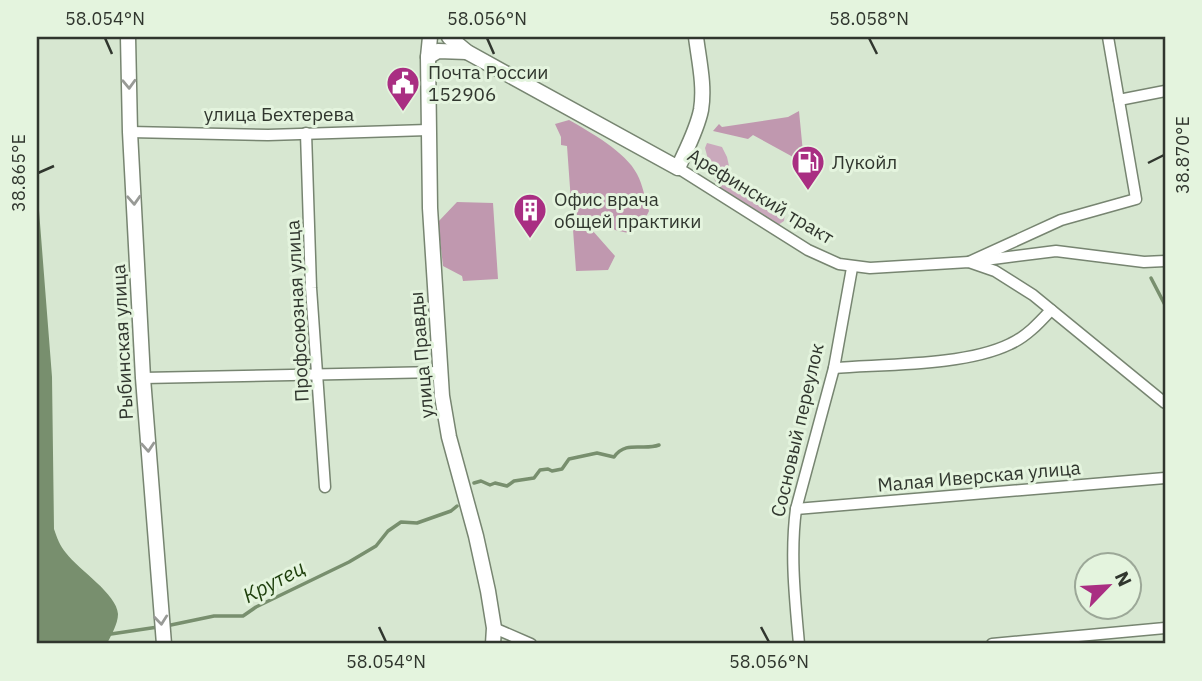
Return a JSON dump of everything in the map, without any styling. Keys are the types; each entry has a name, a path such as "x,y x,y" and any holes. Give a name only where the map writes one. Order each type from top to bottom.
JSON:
{"street":[{"name":"Рыбинская улица","path":"128,37 130,132 143,379 164,644"},
{"name":"улица Правды","path":"428,37 430,208 439,372 444,417 476,536 494,628 494,644"},
{"name":"Арефинский тракт","path":"449,37 467,52 678,168 808,250 852,268 969,262 984,265 1014,281 1165,403"},
{"path":"678,168 701,110 702,87 696,37"},
{"path":"969,262 1061,220 1136,200 1108,37"},
{"path":"428,57 438,51 467,52"},
{"path":"1119,100 1165,92"},
{"name":"улица Бехтерева","path":"130,132 306,133 428,130"},
{"name":"Профсоюзная улица","path":"306,133 311,288 325,487"},
{"path":"969,262 1056,251 1144,262 1165,261"},
{"name":"Сосновый переулок","path":"799,644 793,529 834,368 852,268"},
{"path":"834,368 962,359 1009,345 1023,337 1051,310"},
{"path":"143,379 439,372"},
{"name":"Малая Иверская улица","path":"796,509 1165,478"},
{"path":"494,628 522,643"},
{"path":"992,644 1165,628"}],"shaded area":[{"path":"799,111 804,163 753,135 748,139 713,131 719,124 722,127 788,117"},
{"path":"569,120 607,143 625,158 637,174 649,211 644,221 628,233 615,230 602,217 594,221 592,230 615,256 608,270 576,271 567,146 561,145 561,137 555,124"},
{"path":"707,143 722,147 731,175 782,208 785,212 784,221 778,225 722,191 710,167 705,148"},
{"path":"37,185 52,377 54,529 66,553 105,590 116,606 117,622 107,644 37,644"},
{"path":"457,202 493,203 498,279 463,281 462,276 443,266 438,222"}],"waterway":[{"path":"1151,278 1165,305"},
{"path":"474,483 481,481 490,485 495,483 507,486 514,481 534,478 540,470 562,469 569,459 597,453 614,457 629,447 659,445"},
{"name":"Крутец","path":"166,626 214,616 243,616 376,546 388,531 401,522 417,523 451,511 457,506"},
{"name":"Крутец","path":"111,634 158,627"}],"place":[{"name":"Почта России 152906","path":"403,113"},
{"name":"Лукойл","path":"808,192"},
{"name":"Офис врача общей практики","path":"530,240"}]}
